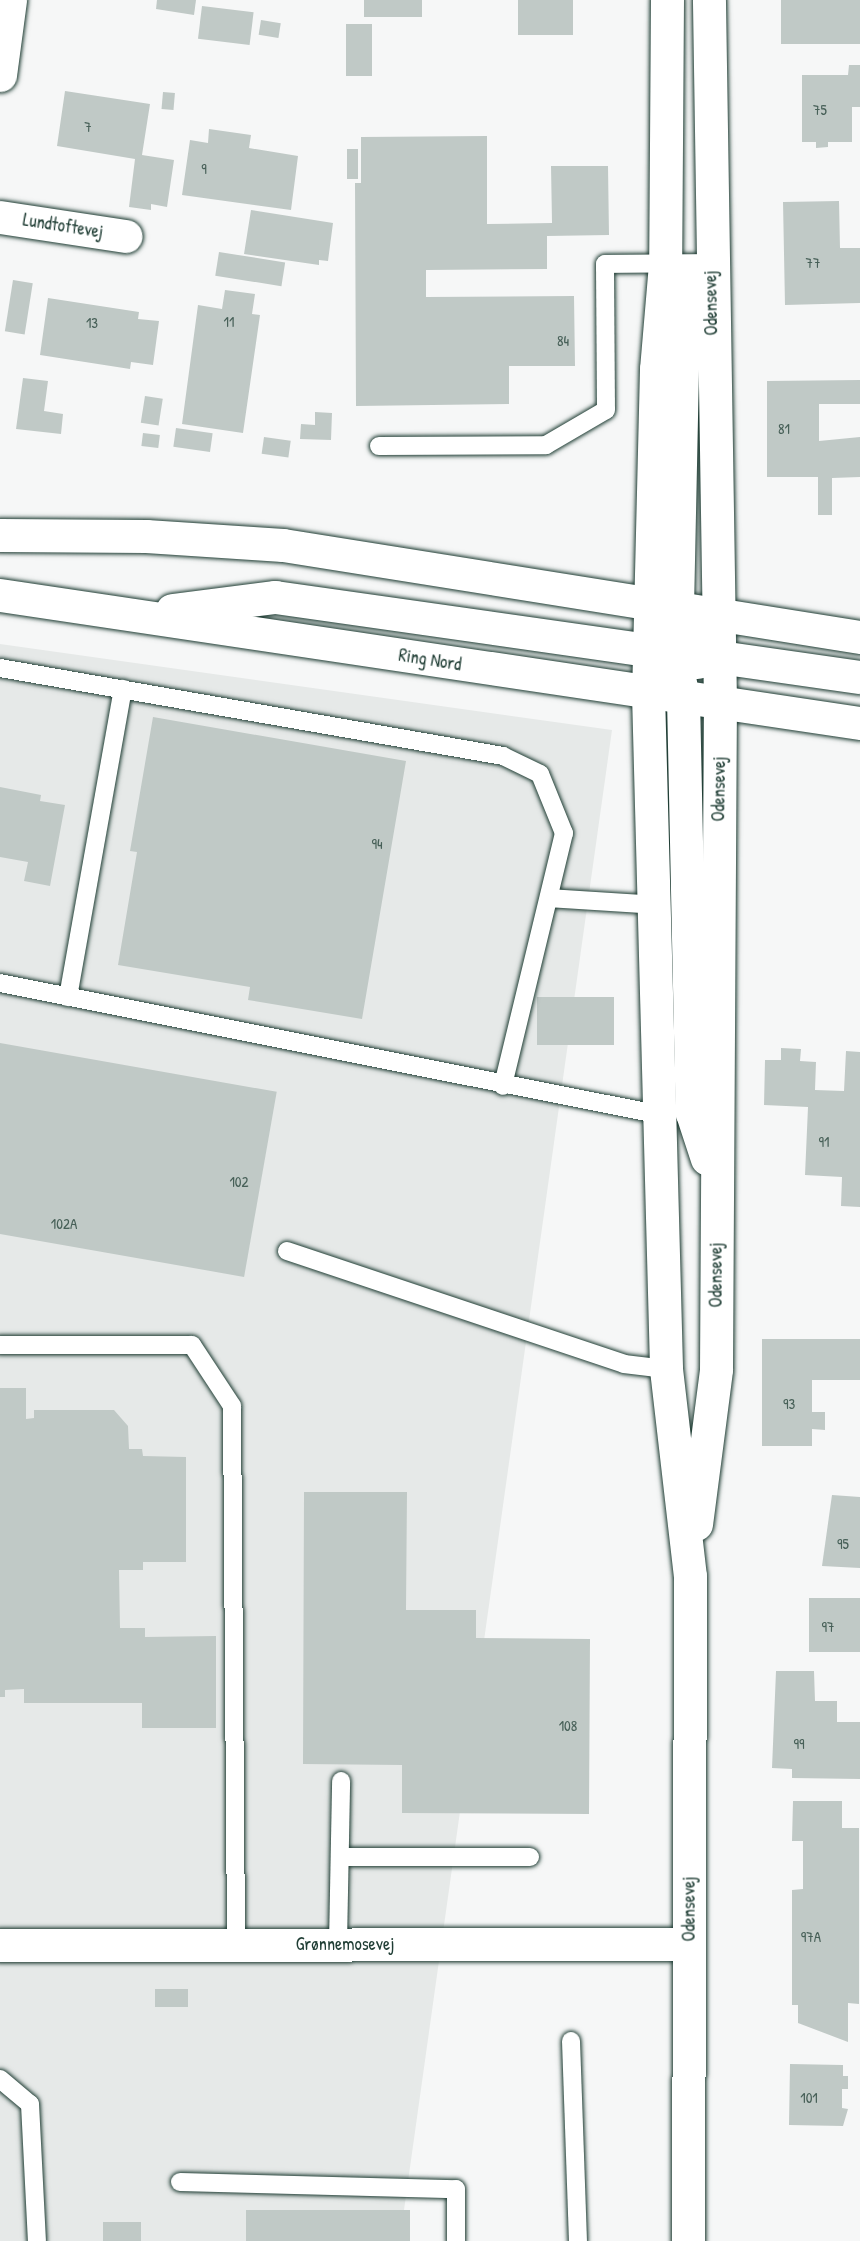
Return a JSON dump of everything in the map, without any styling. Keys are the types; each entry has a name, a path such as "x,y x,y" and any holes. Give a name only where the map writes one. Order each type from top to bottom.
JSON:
{"main road":[{"path":"0,75 10,0"},
{"name":"Odensevej","path":"667,0 667,134 685,204 687,264 719,614"},
{"name":"Odensevej","path":"692,2238 689,1944 690,1576 666,1369 690,1108 720,703 683,660 662,605 656,369 687,264 709,0"},
{"name":"Lundtoftevej","path":"0,217 126,236"},
{"path":"0,535 147,536 283,545 860,637"},
{"name":"Ring Nord","path":"0,595 648,693 683,660 720,703 860,723"},
{"path":"132,615 275,597 683,660 860,677"},
{"path":"690,1108 683,660 719,614"},
{"name":"Odensevej","path":"683,660 648,693 657,905 690,1108 715,1183 716,1369 690,1576"},
{"name":"Grønnemosevej","path":"0,1945 689,1944"}],"lane":[{"path":"379,446 546,445 606,410 605,264 687,264"},
{"path":"0,668 503,756 540,774 564,833 503,1086"},
{"path":"68,997 123,689"},
{"path":"549,898 657,905"},
{"path":"0,983 503,1086 690,1108"},
{"path":"287,1251 624,1364 666,1369"},
{"path":"0,1345 192,1345 231,1406 236,1944"},
{"path":"338,1944 341,1781"},
{"path":"340,1857 530,1857"},
{"path":"571,2041 578,2241"},
{"path":"0,2079 30,2104 38,2241"},
{"path":"180,2182 456,2189 456,2241"}],"shaded area":[{"path":"0,644 612,730 400,2241 0,2241"}],"building":[{"path":"157,0 196,0 194,15 156,9"},
{"path":"364,0 422,0 422,17 364,17"},
{"path":"518,0 573,0 573,35 518,35"},
{"path":"781,0 860,0 860,44 781,44"},
{"path":"202,6 254,12 250,45 198,39"},
{"path":"261,20 281,23 278,38 259,35"},
{"path":"346,24 372,24 372,76 346,76"},
{"path":"849,65 860,65 860,107 852,107 852,142 828,142 828,147 816,148 816,142 802,142 802,75 848,75"},
{"path":"65,91 150,104 142,155 174,160 167,207 151,204 151,210 129,207 135,159 57,146"},
{"path":"163,92 175,93 173,110 162,109"},
{"path":"209,129 251,135 249,148 298,156 291,210 182,195 190,140 208,143"},
{"path":"487,136 487,224 552,223 551,166 608,166 609,235 547,236 547,269 426,270 426,297 574,296 575,366 509,366 509,404 356,406 355,183 361,183 361,137"},
{"path":"347,149 358,149 358,179 347,179"},
{"path":"839,201 840,248 860,248 860,303 785,305 783,202"},
{"path":"251,210 333,223 328,261 319,260 319,265 244,254"},
{"path":"219,252 285,262 281,286 215,276"},
{"path":"13,280 33,283 25,334 5,331"},
{"path":"225,290 255,294 252,314 260,315 243,433 182,424 198,305 222,309"},
{"path":"48,298 139,312 138,319 159,321 153,365 131,362 130,369 40,355"},
{"path":"23,378 48,381 44,411 63,414 61,434 16,429"},
{"path":"860,380 860,404 819,404 819,441 860,437 860,477 832,478 832,515 818,515 818,477 767,477 767,381"},
{"path":"145,396 163,399 159,425 141,423"},
{"path":"315,412 332,413 331,440 300,439 301,424 315,425"},
{"path":"176,428 213,433 210,452 173,447"},
{"path":"143,433 160,435 158,448 141,446"},
{"path":"264,437 291,441 288,458 262,454"},
{"path":"153,717 406,761 362,1019 248,1000 250,987 118,965 137,852 130,851"},
{"path":"0,787 41,795 40,801 65,805 50,886 24,881 28,862 0,857"},
{"path":"537,997 614,997 614,1045 537,1045"},
{"path":"0,1043 277,1092 244,1277 0,1234"},
{"path":"781,1048 801,1049 800,1061 816,1062 815,1090 844,1091 846,1051 860,1052 860,1207 841,1206 842,1177 805,1175 808,1107 764,1105 765,1060 781,1060"},
{"path":"762,1339 860,1339 860,1380 812,1380 812,1412 825,1412 825,1430 812,1429 812,1446 762,1446"},
{"path":"0,1388 26,1388 26,1419 34,1418 34,1410 114,1410 128,1426 129,1449 142,1449 143,1456 186,1457 186,1562 143,1562 143,1570 119,1570 120,1628 145,1628 145,1637 216,1636 216,1728 142,1728 142,1703 24,1703 24,1689 5,1690 5,1697 0,1697"},
{"path":"304,1492 407,1492 406,1610 476,1610 476,1638 590,1639 589,1814 402,1813 402,1765 303,1764"},
{"path":"832,1495 860,1497 860,1568 822,1566"},
{"path":"809,1598 860,1598 860,1652 809,1652"},
{"path":"776,1671 814,1671 815,1701 837,1701 837,1722 860,1722 860,1779 792,1778 792,1769 772,1768"},
{"path":"793,1801 842,1801 842,1828 859,1828 859,2004 848,2003 848,2042 798,2023 798,2005 792,2005 792,1890 803,1889 803,1841 792,1841"},
{"path":"155,1989 188,1989 188,2007 155,2007"},
{"path":"790,2064 843,2065 843,2076 848,2076 848,2089 842,2089 842,2108 848,2109 843,2126 789,2125"},
{"path":"246,2210 410,2210 410,2241 246,2241"},
{"path":"103,2222 141,2222 141,2241 103,2241"}]}
